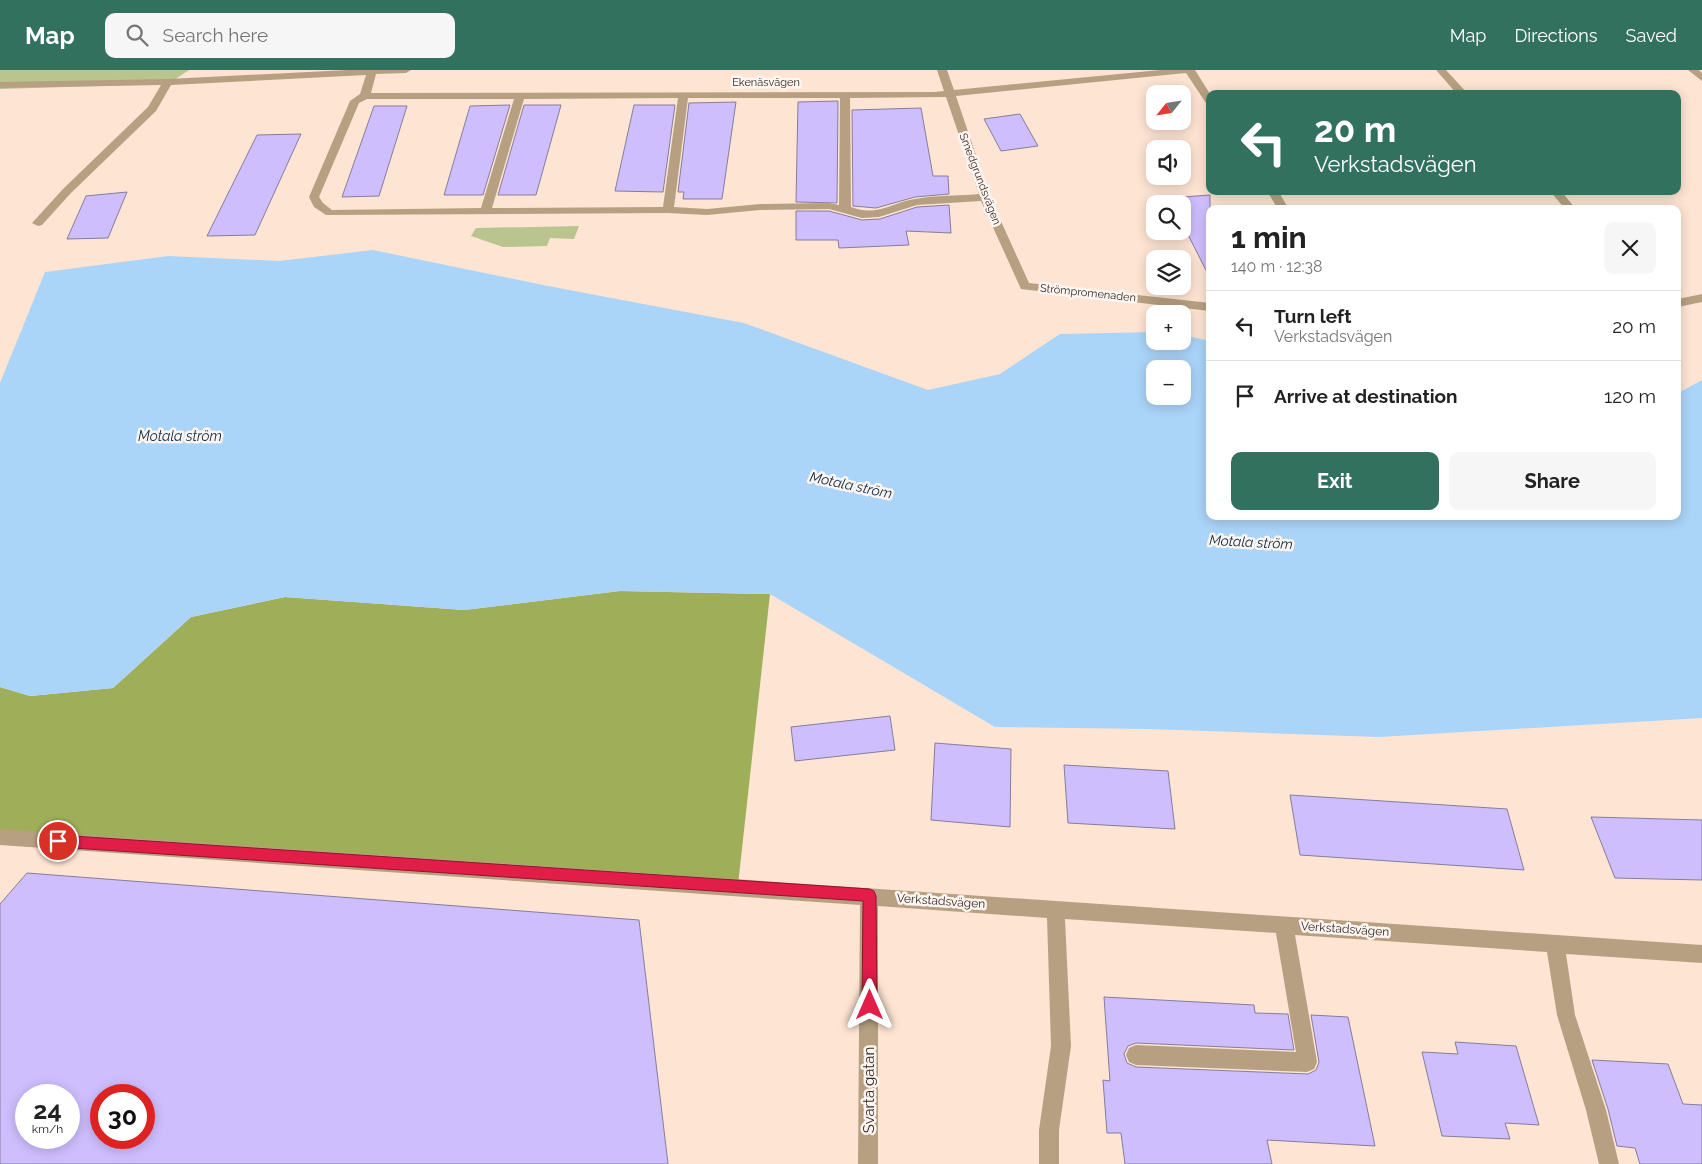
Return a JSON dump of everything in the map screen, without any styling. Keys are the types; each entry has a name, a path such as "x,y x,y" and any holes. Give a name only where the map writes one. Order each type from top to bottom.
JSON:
{"street":[{"path":"0,85 168,82 406,70"},
{"name":"Smedgrundsvägen","path":"942,70 985,197 1025,286"},
{"path":"1190,70 1206,95"},
{"name":"Ekenäsvägen","path":"366,96 949,94 1190,70"},
{"path":"1441,70 1459,90"},
{"path":"1693,70 1702,78"},
{"path":"372,72 366,96 355,101 314,197 318,205 330,213 668,210 707,212 760,206 829,206 862,215 879,214 916,202 985,197"},
{"path":"38,223 67,191 152,109 168,82"},
{"path":"668,210 683,95"},
{"path":"845,95 845,209"},
{"path":"485,212 520,96"},
{"path":"1559,195 1567,205"},
{"name":"Strömpromenaden","path":"1025,286 1206,307"},
{"path":"1681,302 1702,298"},
{"name":"Verkstadsvägen","path":"0,837 1702,954"},
{"name":"Svarta gatan","path":"868,1164 870,896"},
{"path":"1049,1164 1049,1130 1061,1046 1056,909"},
{"path":"1136,1055 1308,1062 1284,925"},
{"path":"1555,943 1566,1015 1596,1110 1609,1164"}],"green space":[{"path":"0,70 189,70 168,84 0,89"},
{"path":"579,226 574,239 550,238 547,246 503,247 471,236 476,228"},
{"path":"620,591 770,594 738,885 0,833 0,687 30,696 113,688 191,617 285,597 464,610"}],"water":[{"name":"Motala ström","path":"373,250 548,286 744,323 928,390 1000,374 1060,334 1146,332 1146,350 1191,350 1191,337 1206,340 1206,520 1681,520 1681,391 1702,380 1702,718 1379,737 1148,729 995,727 770,594 620,591 464,610 285,597 191,617 113,688 30,696 0,687 0,383 45,272 168,256 279,261"}],"building":[{"path":"838,101 837,203 796,202 798,102"},
{"path":"736,102 722,199 683,199 684,192 678,192 689,103"},
{"path":"510,105 483,195 444,195 470,106"},
{"path":"524,105 561,105 536,195 498,195"},
{"path":"634,105 675,105 663,192 615,191"},
{"path":"374,106 407,106 379,196 342,197"},
{"path":"921,108 933,176 948,176 949,194 915,197 876,208 853,206 852,110"},
{"path":"1020,114 1038,146 1001,151 984,119"},
{"path":"301,134 255,235 207,236 257,135"},
{"path":"127,192 108,238 67,239 86,196"},
{"path":"1210,195 1210,205 1206,205 1206,270 1191,240 1191,196"},
{"path":"949,205 951,233 906,231 909,245 839,248 838,240 796,240 796,211 829,211 862,220 880,219 917,207"},
{"path":"890,716 895,750 795,761 791,727"},
{"path":"935,743 1011,749 1010,827 931,820"},
{"path":"1064,765 1168,771 1175,829 1068,823"},
{"path":"1290,795 1507,809 1524,870 1300,855"},
{"path":"1591,817 1702,820 1702,880 1615,878"},
{"path":"27,873 639,920 668,1164 0,1164 0,904"},
{"path":"1104,997 1254,1005 1255,1013 1288,1014 1294,1050 1136,1043 1128,1046 1124,1054 1127,1063 1136,1067 1308,1074 1316,1070 1319,1062 1311,1015 1348,1017 1375,1146 1267,1140 1272,1164 1125,1164 1121,1133 1107,1133 1103,1080 1110,1081"},
{"path":"1455,1042 1516,1046 1539,1125 1505,1123 1510,1139 1442,1136 1422,1052 1458,1054"},
{"path":"1592,1060 1668,1064 1683,1104 1702,1105 1702,1164 1640,1164 1635,1148 1617,1146 1608,1109"}],"route":[{"path":"58,841 870,896 870,1005"}]}
